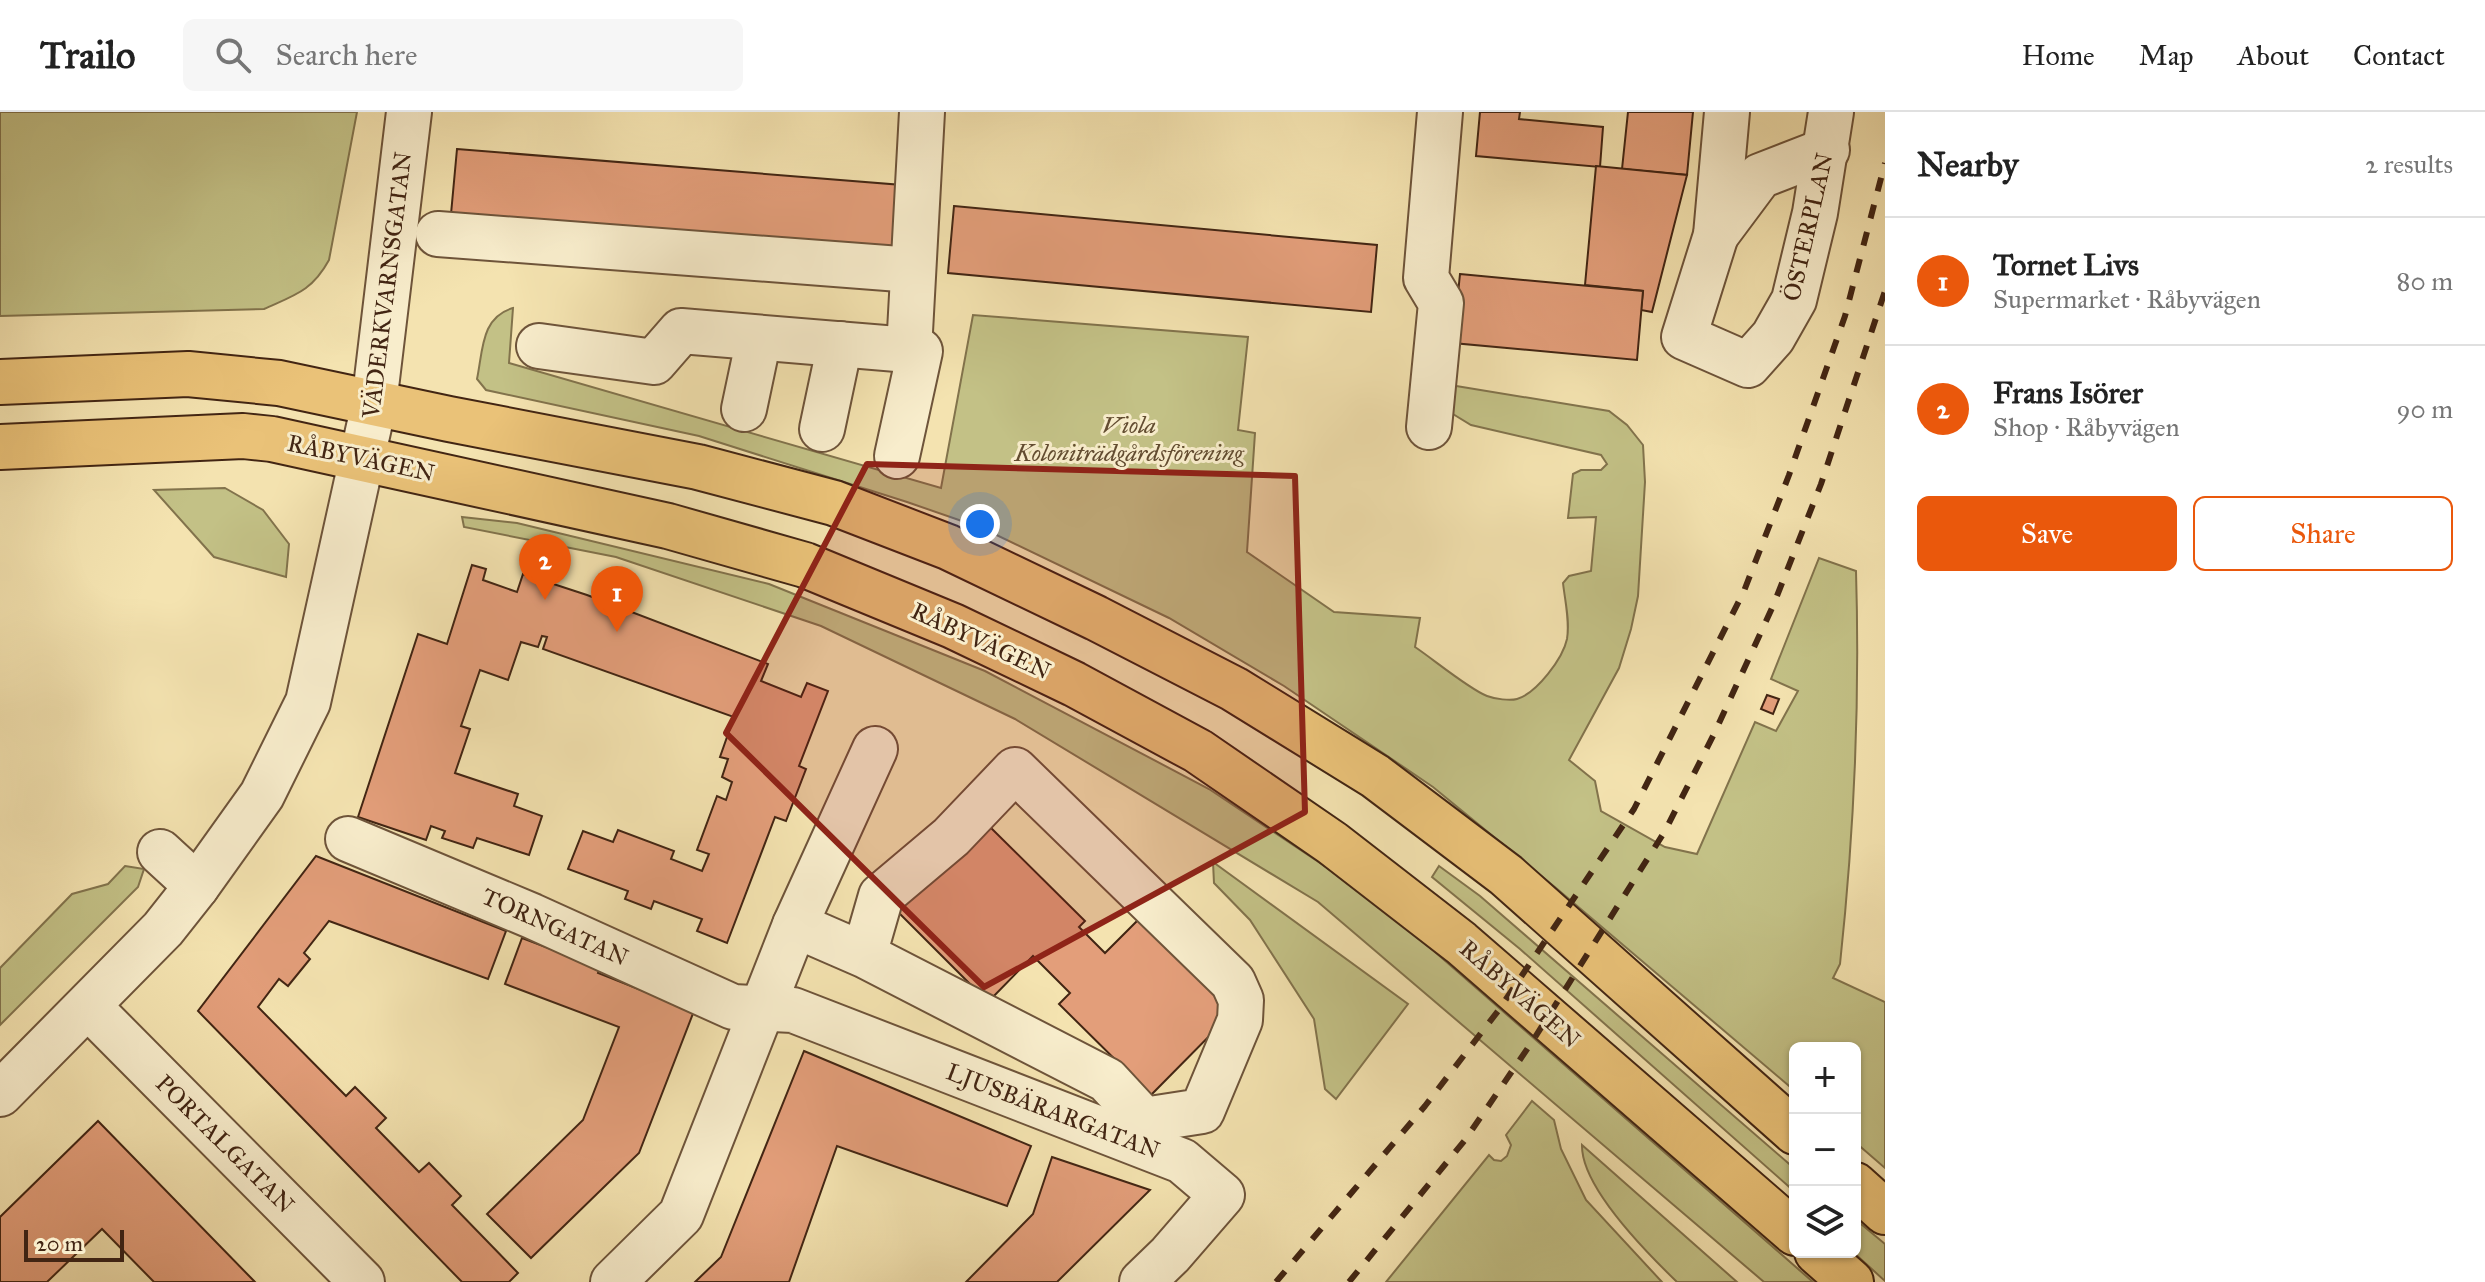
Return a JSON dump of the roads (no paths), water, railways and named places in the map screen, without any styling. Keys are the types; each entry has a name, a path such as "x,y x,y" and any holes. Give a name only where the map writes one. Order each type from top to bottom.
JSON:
{"main road":[{"path":"0,382 188,374 279,383 698,467 834,503 948,547 1234,689 1375,776 1506,875 1789,1127"},
{"name":"RÅBYVÄGEN","path":"0,447 243,436 272,439 668,526 805,565 953,626 1074,684 1184,743 1332,843 1461,943 1789,1228"},
{"path":"1856,1186 1885,1212"},
{"path":"1824,1258 1851,1282"}],"street":[{"name":"VÄDERKVARNSGATAN","path":"0,1094 163,929 197,886 262,795 308,702 374,404 409,112"},
{"path":"909,350 922,112"},
{"path":"1429,427 1441,303 1426,278 1440,112"},
{"name":"ÖSTERPLAN","path":"1727,112 1716,235 1684,337 1748,365 1773,337 1794,300 1815,213 1829,131"},
{"path":"1716,235 1760,176 1829,131"},
{"path":"438,234 913,270"},
{"path":"539,346 654,362 681,331 920,351 897,456"},
{"path":"744,409 759,338"},
{"path":"822,429 840,344"},
{"path":"613,1282 681,1215 795,925 875,749"},
{"path":"864,955 881,896 951,837 1015,770 1233,982 1241,1000 1240,1020 1202,1111 1214,1157 1201,1177 1222,1195 1142,1282"},
{"name":"TORNGATAN","path":"348,839 532,916 723,1003 733,1007 762,1009"},
{"path":"160,852 197,886"},
{"path":"795,925 864,955 1107,1080 1144,1120 1202,1111"},
{"name":"PORTALGATAN","path":"89,1007 362,1282"},
{"name":"LJUSBÄRARGATAN","path":"762,1009 793,1010 1182,1161 1201,1177"}],"railway":[{"path":"1276,1282 1425,1106 1498,1011 1634,809 1744,591 1845,316 1885,163"},
{"path":"1349,1282 1465,1140 1532,1042 1665,831 1773,606 1821,484 1885,291"}],"place":[{"name":"Frans Isörer","path":"545,600"},
{"name":"Tornet Livs","path":"617,632"}],"park label":[{"name":"Viola Koloniträdgårdsförening","path":"1129,439"}]}
